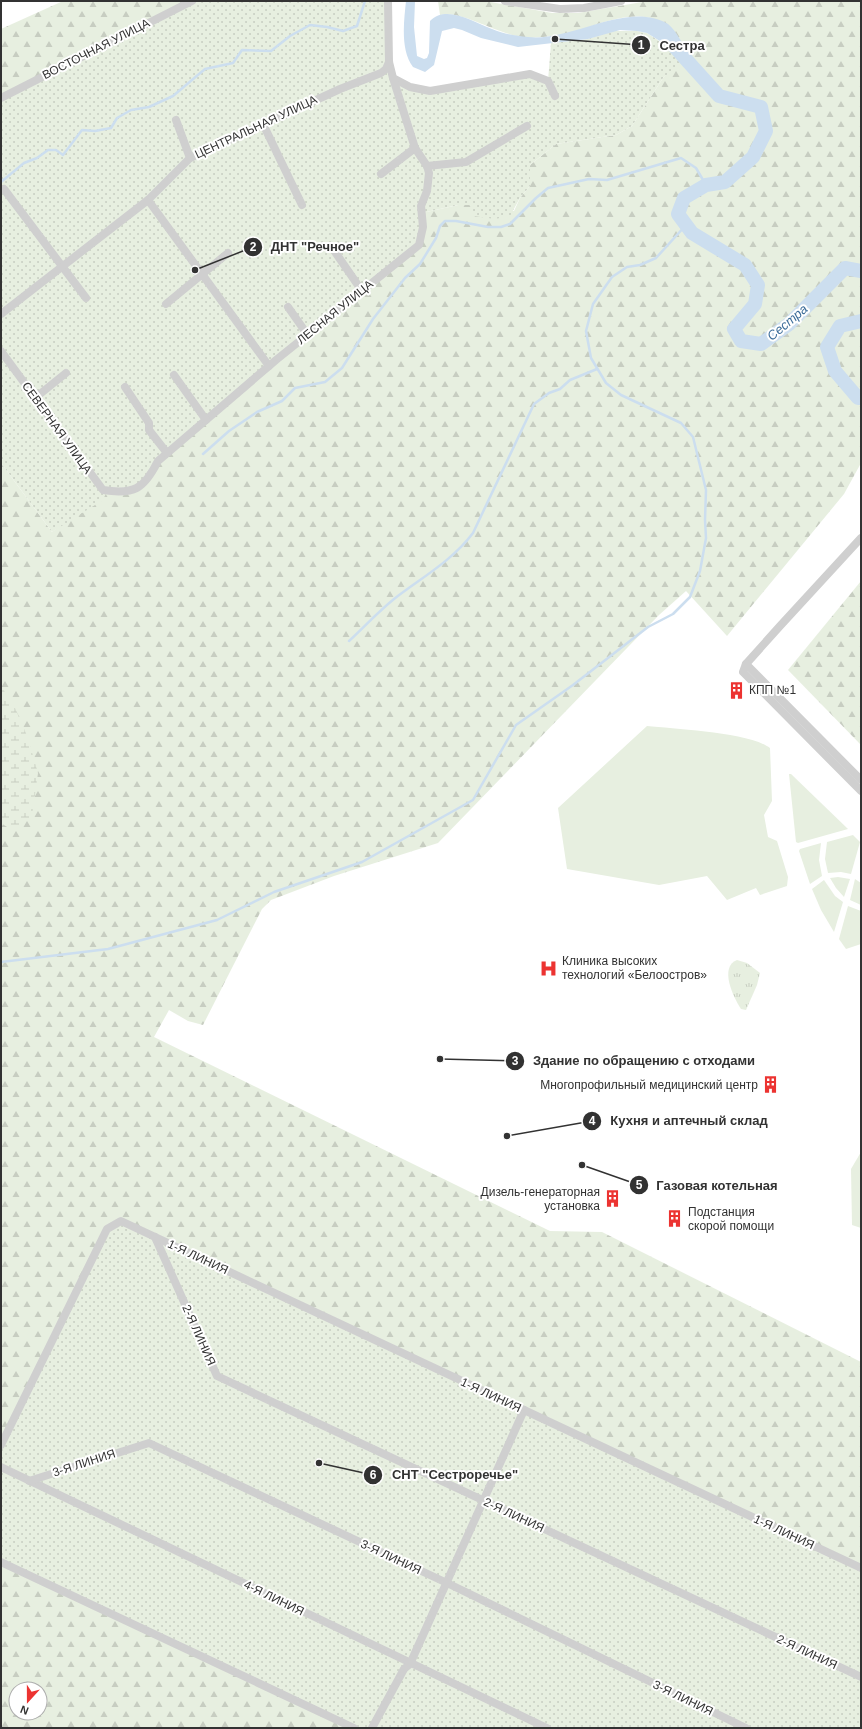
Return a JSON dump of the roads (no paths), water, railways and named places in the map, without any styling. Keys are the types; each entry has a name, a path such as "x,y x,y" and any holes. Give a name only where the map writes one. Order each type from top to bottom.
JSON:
{"street":[{"name":"ВОСТОЧНАЯ УЛИЦА","path":"1,98 192,1"},
{"path":"388,1 389,62 415,148 427,166 466,162 527,126"},
{"path":"505,1 560,9 584,8 621,1"},
{"name":"ЦЕНТРАЛЬНАЯ УЛИЦА","path":"1,314 148,200 190,158 340,89 381,73 389,62"},
{"path":"393,78 410,87 430,90 530,74 548,81 555,96"},
{"path":"176,120 190,158"},
{"path":"263,124 302,205"},
{"path":"381,174 415,148"},
{"name":"ЛЕСНАЯ УЛИЦА","path":"121,493 141,486 149,478 158,461 167,453 307,334 419,245 423,227 421,206 428,180 427,166"},
{"path":"4,189 86,298"},
{"path":"148,200 269,366"},
{"path":"333,249 362,291"},
{"path":"166,304 228,253"},
{"path":"288,308 307,334"},
{"name":"СЕВЕРНАЯ УЛИЦА","path":"1,351 103,490 121,493"},
{"path":"35,398 66,373"},
{"path":"174,375 206,420"},
{"path":"125,387 149,423 149,430 167,453"},
{"path":"861,538 746,664 743,672 861,791"},
{"path":"746,664 861,780"},
{"name":"1-Я ЛИНИЯ","path":"1,1444 107,1229 121,1221 861,1568"},
{"name":"2-Я ЛИНИЯ","path":"155,1237 217,1376 861,1677"},
{"path":"372,1728 404,1669 410,1664 524,1410"},
{"name":"3-Я ЛИНИЯ","path":"29,1481 149,1443 447,1583 746,1728"},
{"name":"4-Я ЛИНИЯ","path":"1,1467 410,1664 547,1728"},
{"path":"1,1562 354,1728"}],"water":[{"path":"406,1 415,1 414,27 417,56 424,59 427,58 429,53 430,21 437,16 444,14 461,16 496,31 528,37 545,37 563,34 617,19 635,17 652,18 668,24 677,34 689,54 682,62 663,43 647,33 637,31 620,30 588,39 518,47 481,38 454,28 442,31 434,65 425,72 413,67 406,52 404,17"}],"waterway":[{"path":"1,182 24,163 37,158 48,150 56,150 63,155 82,130 95,131 111,128 117,118 131,110 149,107 173,96 205,69 233,63 242,50 271,51 290,36 310,25 343,31 357,26 365,1"},
{"name":"Сестра","path":"673,45 719,96 761,107 766,131 753,157 725,182 706,185 684,198 678,214 692,233 745,265 758,285 755,304 734,329 741,341 761,344 789,324 845,268 861,271"},
{"path":"203,454 229,431 257,412 282,401 295,388 325,382 342,368 373,319 405,278 420,264 436,238 440,226 445,221 456,221 488,227 501,227 510,224 548,188 589,179 607,180 681,158 696,168 706,185"},
{"path":"1,962 108,949 217,920 274,892 362,862 473,800 516,725 573,685 648,627 673,614 690,597 700,571 706,538 706,490 693,437 681,423 621,395 606,383 591,358 586,331 593,304 612,277 627,267 640,265 656,258 686,225"},
{"name":"Сестра","path":"861,321 840,326 827,347 835,371 858,398 861,398"},
{"path":"349,641 394,599 446,561 473,533 534,404 549,393 560,389 570,380 597,369"}],"place":[{"name":"Сестра","path":"555,39"},
{"name":"ДНТ \"Речное\"","path":"195,270"},
{"name":"КПП №1","path":"736,690"},
{"name":"Клиника высоких технологий «Белоостров»","path":"549,968"},
{"name":"Здание по обращению с отходами","path":"440,1059"},
{"name":"Многопрофильный медицинский центр","path":"771,1085"},
{"name":"Кухня и аптечный склад","path":"507,1136"},
{"name":"Газовая котельная","path":"582,1165"},
{"name":"Дизель-генераторная установка","path":"613,1199"},
{"name":"Подстанция скорой помощи","path":"675,1219"},
{"name":"СНТ \"Сестроречье\"","path":"319,1463"}]}
